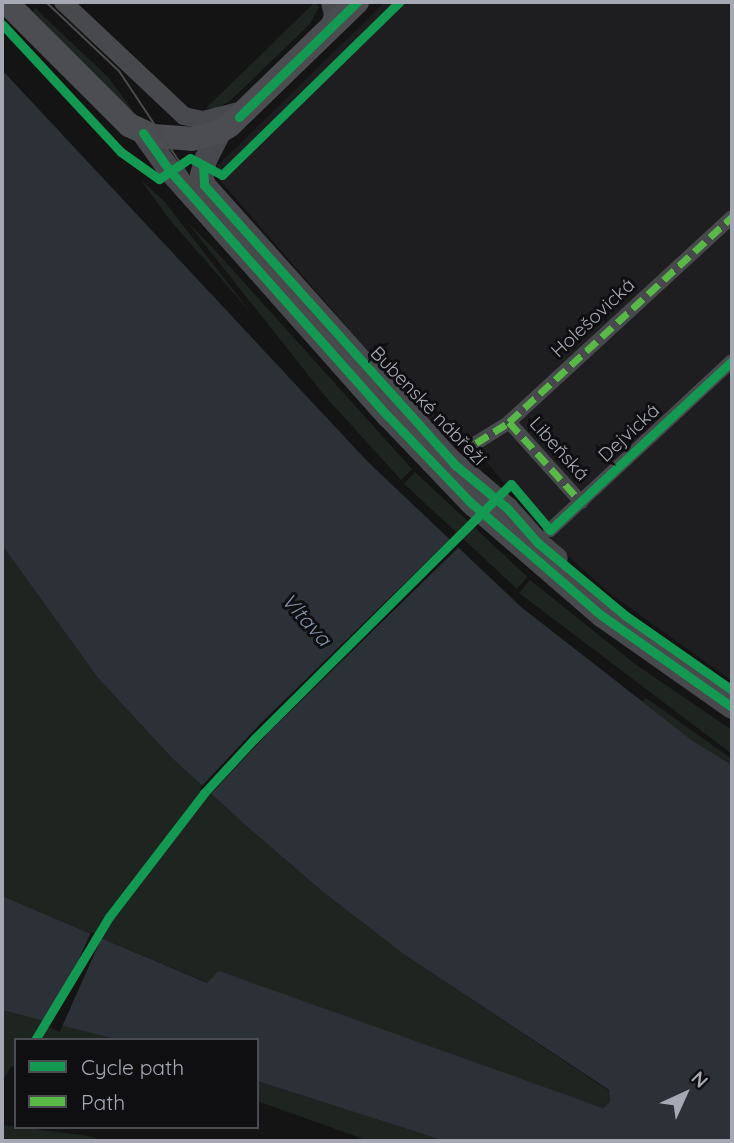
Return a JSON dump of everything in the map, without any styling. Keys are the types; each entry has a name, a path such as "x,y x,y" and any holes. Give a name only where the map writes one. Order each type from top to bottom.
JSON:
{"main road":[{"path":"6,2 117,115 143,133 192,139 219,132 250,106 357,2"}],"street":[{"path":"63,2 184,116 203,120 222,117 250,106"},
{"path":"329,29 333,15 330,2"},
{"name":"Bubenské nábřeží","path":"219,132 206,157 201,175 204,185 434,442 463,472 508,508 538,543 642,628 732,690"},
{"name":"Bubenské nábřeží","path":"143,133 170,172 387,415 494,524 601,615 732,708"},
{"name":"Holešovická","path":"476,443 509,422 732,217"},
{"name":"Dejvická","path":"550,530 732,361"},
{"name":"Libeňská","path":"509,422 580,502"}],"shaded area":[{"path":"315,2 319,7 310,24 230,101 217,108 206,108"},
{"path":"385,2 732,2 732,681 608,592 556,545 469,441 455,452 212,171"},
{"path":"35,8 108,77 133,111 114,96 33,11"},
{"path":"141,180 164,201 252,314 169,219"},
{"path":"187,222 412,469 401,480 324,395"},
{"path":"415,472 528,577 517,589 404,484"},
{"path":"2,545 98,678 172,758 323,892 405,955 609,1091 610,1102 603,1108 444,1052 208,983 2,896"},
{"path":"530,580 635,664 732,730 732,754 519,593"},
{"path":"646,698 732,759 732,765 693,741 642,701"},
{"path":"2,1010 112,1038 14,1038 14,1066 4,1078"},
{"path":"259,1082 445,1141 369,1141 259,1102"},
{"path":"2,1125 14,1127 14,1129 89,1136 102,1141 2,1141"}],"water":[{"name":"Vltava","path":"2,70 368,462 521,607 693,741 732,765 732,1141 445,1141 259,1082 259,1038 111,1038 2,1010 2,896 207,983 219,971 603,1108 610,1102 609,1090 405,955 323,892 172,758 98,678 2,545"}],"pier":[{"path":"452,537 461,545 269,732 209,796 200,788 261,723"},
{"path":"91,932 102,937 60,1032 49,1027"}],"tram line":[{"path":"46,2 119,71 204,199 451,474 570,581 679,663 732,699"}],"marked path":[{"path":"476,443 509,422 732,217"},
{"path":"509,422 581,502"}],"cycle path":[{"path":"239,117 357,2"},
{"path":"2,24 121,152 159,179 190,158 222,175 399,2"},
{"path":"143,133 170,171 387,415 470,502 601,615 732,707"},
{"path":"203,165 204,185 454,464 507,508 538,543 626,616 732,690"},
{"path":"36,1038 109,917 204,793 254,739 511,484 550,530 732,361"}]}
